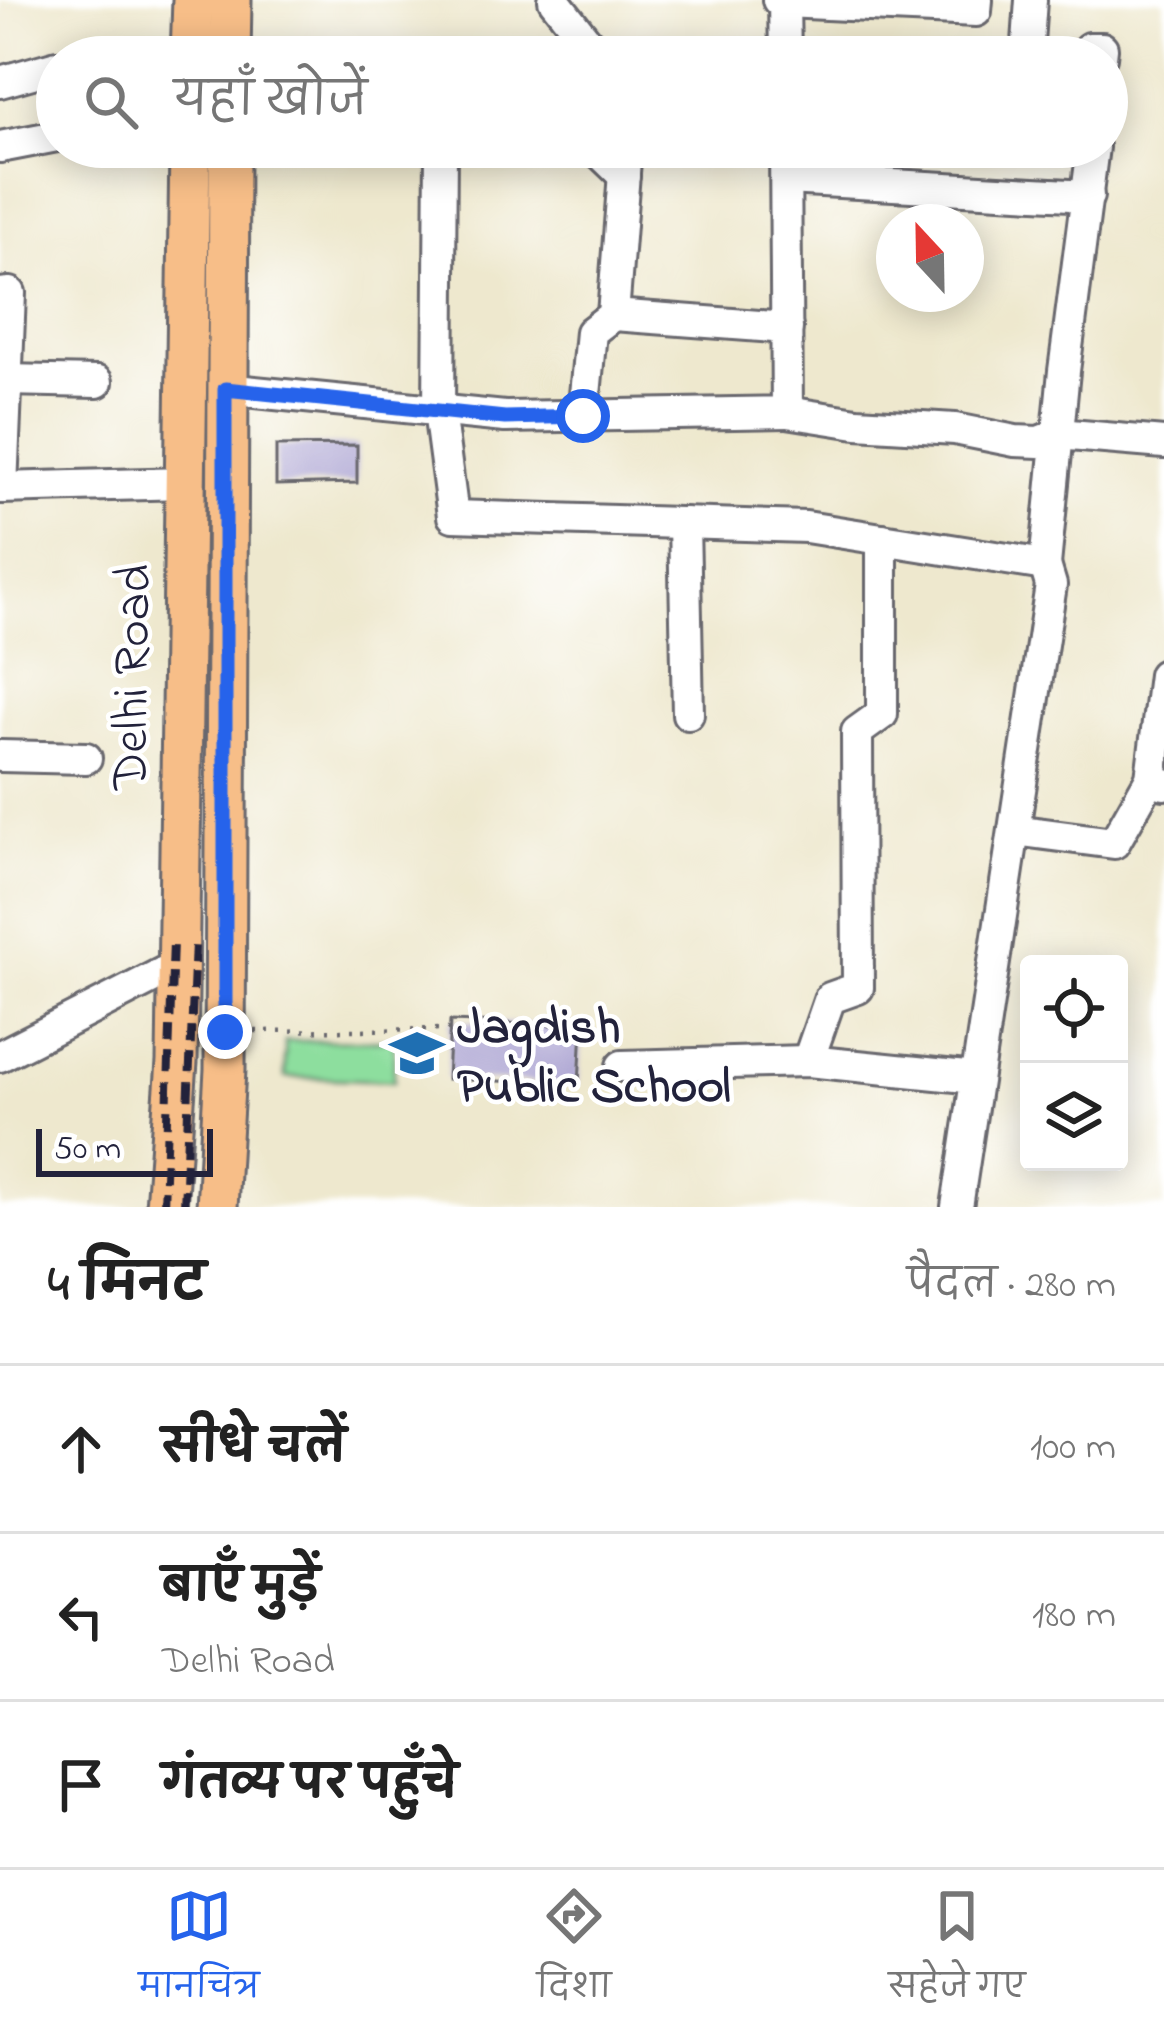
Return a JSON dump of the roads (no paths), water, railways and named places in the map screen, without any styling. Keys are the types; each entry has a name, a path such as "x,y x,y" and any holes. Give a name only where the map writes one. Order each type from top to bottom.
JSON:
{"main road":[{"path":"201,36 217,2"},
{"path":"217,2 225,36"},
{"name":"Delhi Road","path":"166,1207 177,1062 190,168"},
{"name":"Delhi Road","path":"217,1207 225,1032 229,168"},
{"path":"182,747 224,752"}],"street":[{"path":"554,0 582,36"},
{"path":"783,36 781,1 976,10 977,0"},
{"path":"1028,36 1031,0"},
{"path":"0,82 36,72"},
{"path":"0,148 36,140"},
{"path":"441,168 439,411 453,515 806,526 1046,566"},
{"path":"614,315 624,168"},
{"path":"785,168 788,412"},
{"path":"957,1207 1052,585 1046,566 1058,434 1091,168"},
{"path":"785,179 1088,196"},
{"path":"0,294 10,293 1,488 186,483"},
{"path":"583,416 591,332 614,315 787,328"},
{"path":"6,380 98,382"},
{"path":"225,389 505,418 788,412 857,423 955,429 1015,441 1039,442 1058,434 1164,443"},
{"path":"684,523 688,714"},
{"path":"808,1061 830,998 858,988 857,732 882,714 882,539"},
{"path":"1014,830 1114,843 1158,781 1164,675"},
{"path":"0,756 86,758"},
{"path":"0,1056 178,965"},
{"path":"622,1066 808,1061 976,1078"}],"railway":[{"path":"164,1207 173,941"},
{"path":"184,1207 195,942"}],"place":[{"name":"Jagdish Public School","path":"417,1053"}]}
